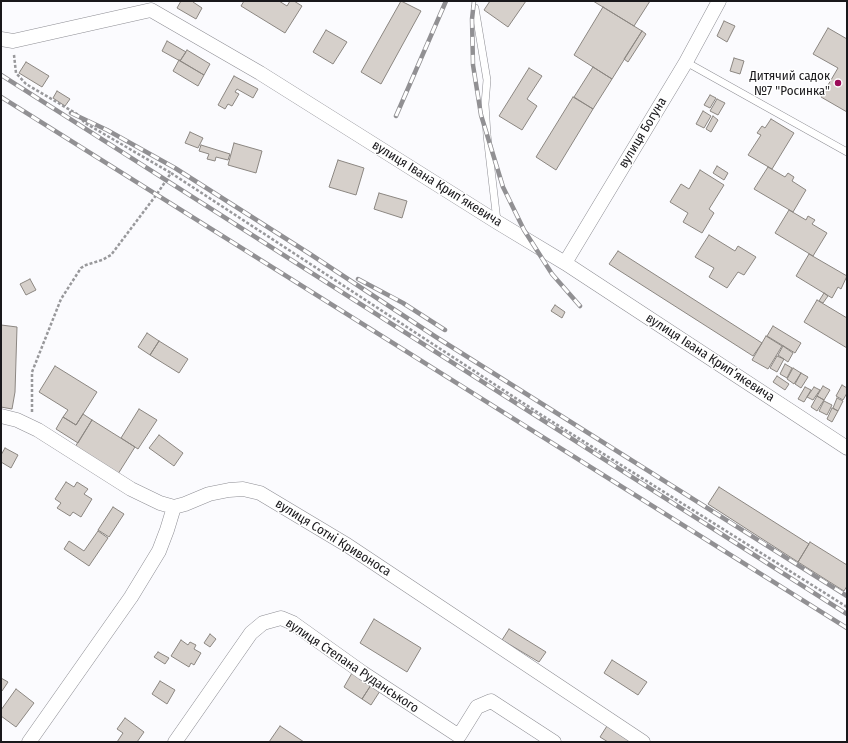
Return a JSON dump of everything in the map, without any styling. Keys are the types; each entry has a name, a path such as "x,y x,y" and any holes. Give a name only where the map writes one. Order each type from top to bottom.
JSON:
{"street":[{"name":"вулиця Богуна","path":"565,263 686,62 719,1"},
{"name":"вулиця Івана Крипʼякевича","path":"7,40 154,5 497,222 565,263 846,446"},
{"path":"1,416 17,420 38,430 131,489 152,500 174,506 159,551 131,597 29,742"},
{"name":"вулиця Сотні Кривоноса","path":"174,506 185,504 220,491 243,489 260,493 347,545 643,742"},
{"name":"вулиця Степана Руданського","path":"175,742 251,633 263,623 281,618 293,623 459,736 477,707 491,701 554,742"}],"lane":[{"path":"475,8 487,80 485,104 497,222"},
{"path":"686,62 847,152"}],"path":[{"path":"7,40 16,73 26,84 77,114 85,123 171,173 540,414 847,607"},
{"path":"38,430 32,412 32,372 61,299 81,268 111,255 171,173"}],"building":[{"path":"181,1 194,1 193,2 202,8 196,19 177,8"},
{"path":"244,1 279,1 287,6 290,1 294,1 302,6 285,33 241,6"},
{"path":"401,1 421,11 381,84 361,72"},
{"path":"490,1 526,1 508,27 484,10"},
{"path":"593,1 650,1 634,26"},
{"path":"603,7 642,31 612,79 574,55"},
{"path":"724,21 735,26 727,42 717,36"},
{"name":"Дитячий садок №7 \"Росинка\"","path":"828,28 847,39 847,112 821,97 838,68 813,54"},
{"path":"326,30 347,42 333,64 313,52"},
{"path":"642,31 646,34 628,62 624,59"},
{"path":"167,41 186,52 180,61 162,51"},
{"path":"187,50 210,64 204,75 180,61"},
{"path":"734,58 744,61 740,74 730,71"},
{"path":"179,60 204,75 198,86 173,71"},
{"path":"26,62 49,76 42,87 19,73"},
{"path":"593,67 612,79 593,109 574,97"},
{"path":"529,68 542,76 527,99 537,106 522,130 499,116"},
{"path":"234,76 258,89 253,98 237,89 235,92 239,94 232,106 228,104 225,109 218,105"},
{"path":"57,91 70,99 65,106 53,98"},
{"path":"710,95 716,98 710,108 704,105"},
{"path":"573,97 593,109 556,170 536,157"},
{"path":"717,99 725,103 718,115 710,111"},
{"path":"703,111 711,116 704,128 696,124"},
{"path":"713,116 718,120 711,132 706,129"},
{"path":"771,119 794,133 772,169 748,155 761,135 757,133 762,126 765,128"},
{"path":"190,132 203,138 198,148 185,143"},
{"path":"234,143 262,151 256,173 228,165"},
{"path":"201,145 230,154 228,160 216,157 215,161 207,159 209,154 199,151"},
{"path":"338,160 364,168 356,195 329,187"},
{"path":"717,166 728,173 724,180 713,173"},
{"path":"768,167 785,177 788,173 794,177 792,181 806,190 793,212 754,189"},
{"path":"700,170 724,185 709,209 714,213 702,233 683,222 688,213 670,202 681,184 689,189"},
{"path":"379,193 407,201 402,218 374,209"},
{"path":"789,210 806,220 808,216 815,220 812,224 827,233 813,256 775,233"},
{"path":"709,235 735,251 738,246 756,257 744,275 738,272 727,288 709,277 714,268 695,257"},
{"path":"618,251 762,343 753,356 609,264"},
{"path":"809,254 847,276 841,289 838,287 832,298 796,276"},
{"path":"30,279 36,290 26,295 20,284"},
{"path":"824,293 828,296 823,303 819,301"},
{"path":"817,300 847,318 847,348 804,322"},
{"path":"555,305 565,312 562,318 551,311"},
{"path":"1,325 17,327 15,392 12,409 1,407"},
{"path":"773,326 801,343 795,353 767,336"},
{"path":"147,333 159,341 150,355 138,347"},
{"path":"766,336 782,346 768,369 752,360"},
{"path":"159,341 188,359 179,373 150,355"},
{"path":"783,346 793,353 788,362 778,355"},
{"path":"777,356 784,359 777,372 770,368"},
{"path":"785,364 792,368 787,378 780,374"},
{"path":"55,366 97,392 76,425 63,417 68,410 39,392"},
{"path":"793,368 801,373 794,384 787,379"},
{"path":"801,373 808,377 801,388 795,384"},
{"path":"777,376 789,384 785,390 773,382"},
{"path":"842,385 847,388 847,393 843,400 836,396"},
{"path":"823,386 830,390 824,400 817,396"},
{"path":"805,387 811,390 804,402 798,399"},
{"path":"814,387 820,390 813,400 807,397"},
{"path":"817,396 824,400 817,411 811,407"},
{"path":"837,398 843,401 838,411 833,408"},
{"path":"824,401 832,405 827,415 819,411"},
{"path":"832,408 838,411 832,422 827,419"},
{"path":"139,409 157,420 138,449 121,438"},
{"path":"83,414 92,420 78,443 56,429 63,417 76,425"},
{"path":"92,420 135,447 118,474 75,447"},
{"path":"159,435 183,453 174,466 149,448"},
{"path":"5,448 18,455 11,468 1,462 1,455"},
{"path":"66,482 74,487 77,482 88,489 84,494 92,499 81,517 73,512 70,516 57,508 61,503 55,499"},
{"path":"719,487 809,544 798,562 708,504"},
{"path":"113,507 124,514 109,537 98,530"},
{"path":"98,531 108,538 89,566 64,549 69,541 84,551"},
{"path":"810,542 847,565 847,586 844,591 798,562"},
{"path":"374,619 421,648 407,672 360,643"},
{"path":"509,629 546,652 539,662 502,640"},
{"path":"210,634 216,639 210,647 204,643"},
{"path":"181,640 188,645 190,642 196,645 194,649 201,653 194,665 191,663 189,667 171,656"},
{"path":"158,652 169,658 165,664 154,657"},
{"path":"612,660 647,682 638,695 604,673"},
{"path":"352,673 371,685 362,699 344,687"},
{"path":"1,678 8,682 2,691 1,691"},
{"path":"160,681 175,690 167,704 152,694"},
{"path":"371,685 380,691 371,705 362,699"},
{"path":"16,689 34,703 16,727 1,716 1,710"},
{"path":"125,718 144,732 137,742 117,742 123,733 117,729"},
{"path":"280,726 304,742 269,742"},
{"path":"607,726 631,742 608,742 600,737"}],"railway":[{"path":"396,116 446,1"},
{"path":"474,1 472,19 473,65 481,115 503,187 524,230 552,274 580,306"},
{"path":"1,75 847,614"},
{"path":"1,97 847,628"},
{"path":"71,113 107,130 175,168 436,337 847,596"},
{"path":"358,279 403,303 445,330"}],"place":[{"name":"Дитячий садок №7 \"Росинка\"","path":"838,83"}]}
